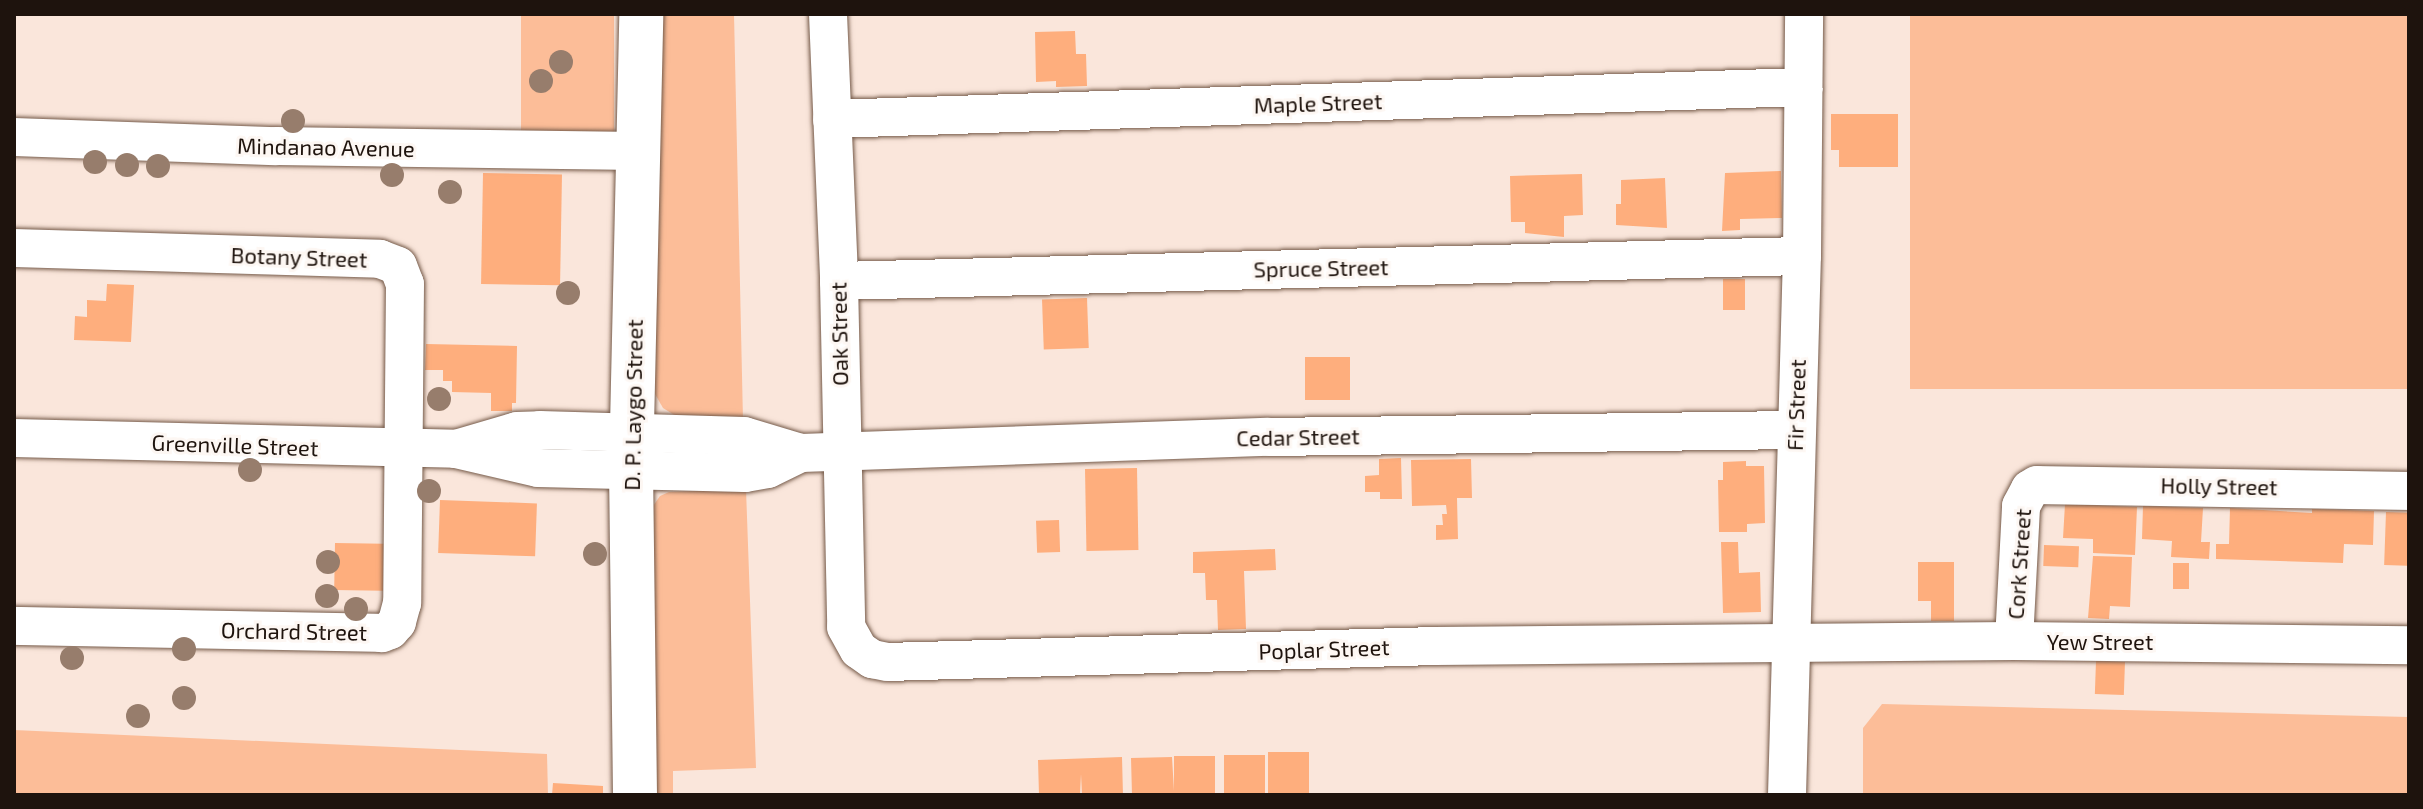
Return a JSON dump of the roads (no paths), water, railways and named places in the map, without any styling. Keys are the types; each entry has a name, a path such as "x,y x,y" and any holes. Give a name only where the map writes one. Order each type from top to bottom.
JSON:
{"main road":[{"name":"D. P. Laygo Street","path":"635,795 631,668 631,452 641,14"}],"street":[{"name":"Oak Street","path":"828,14 839,281 846,627 859,650"},
{"name":"Fir Street","path":"1787,795 1802,256 1804,14"},
{"name":"Maple Street","path":"832,119 1803,87"},
{"name":"Mindanao Avenue","path":"14,137 276,146 639,151"},
{"name":"Botany Street","path":"14,248 389,261 398,266 405,284 403,449"},
{"name":"Spruce Street","path":"839,281 1802,256"},
{"name":"Cedar Street","path":"801,453 1268,437 1795,430"},
{"name":"Greenville Street","path":"14,438 456,449 538,468 631,452 755,472 801,453"},
{"name":"Orchard Street","path":"14,626 382,633 390,630 397,622 402,603 403,449"},
{"name":"Holly Street","path":"2030,489 2046,482 2409,491"},
{"name":"Cork Street","path":"2014,641 2021,506 2030,489"},
{"name":"Yew Street","path":"1791,645 2014,641 2409,645"},
{"name":"Poplar Street","path":"859,650 872,659 887,662 1435,646 1791,645"}]}
